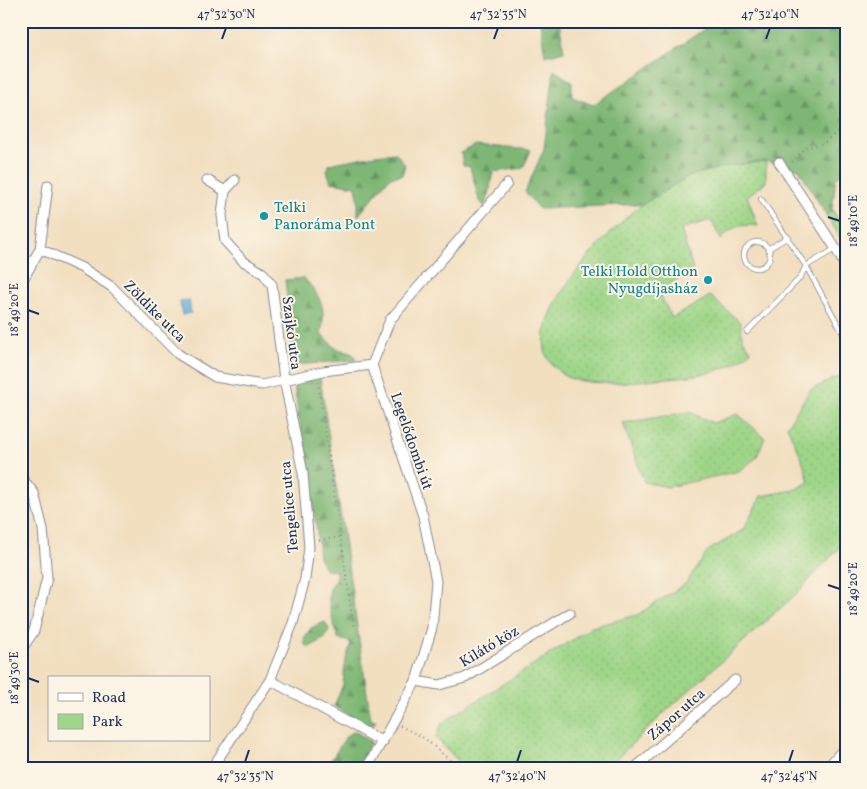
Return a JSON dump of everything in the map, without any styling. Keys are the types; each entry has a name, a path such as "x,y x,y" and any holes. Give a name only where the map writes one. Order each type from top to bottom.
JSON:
{"street":[{"path":"782,165 846,267"},
{"path":"207,180 225,191 235,180"},
{"path":"372,366 390,320 508,184"},
{"path":"21,283 40,249 48,185"},
{"name":"Szajkó utca","path":"225,191 222,214 226,242 243,261 264,273 272,285 284,379"},
{"name":"Zöldike utca","path":"40,249 82,268 112,287 178,354 215,377 262,385 316,372 372,366"},
{"name":"Legelődombi út","path":"367,768 416,681 432,628 436,582 423,516 372,366"},
{"name":"Tengelice utca","path":"270,680 298,605 305,579 308,542 303,473 284,379"},
{"path":"21,477 34,493 43,530 47,578 34,630 21,650"},
{"name":"Kilátó köz","path":"416,681 439,685 464,678 570,613"},
{"path":"212,768 270,680 383,742"},
{"name":"Zápor utca","path":"635,768 735,680"},
{"path":"827,768 846,746"}],"lane":[{"path":"761,199 788,236 845,338"},
{"path":"768,249 788,236"},
{"path":"758,242 768,249 768,261 762,267 750,266 745,260 744,251 749,244 758,242"},
{"path":"747,332 800,278 806,266 836,249"}],"path":[{"path":"782,165 805,148 824,143 846,124"},
{"path":"316,372 354,629"},
{"path":"308,542 341,537"},
{"path":"394,723 424,738 459,768"}],"green space":[{"path":"540,21 559,21 564,51 545,56"},
{"path":"716,21 846,21 846,34 842,37 839,70 840,106 846,117 846,169 836,178 832,210 826,215 799,169 766,161 727,166 689,176 643,204 539,209 525,192 544,149 554,70 572,82 572,97 593,105"},
{"path":"476,145 531,150 523,168 493,172 487,202 484,206 479,200 470,167 463,165 461,153"},
{"path":"396,153 405,165 402,175 390,177 358,216 356,186 331,182 327,171 329,164"},
{"path":"766,161 766,182 747,196 758,226 747,225 737,227 721,240 711,220 681,229 693,270 658,291 672,318 710,296 741,323 742,338 751,351 730,366 719,370 634,382 601,383 579,381 569,378 555,368 546,354 545,335 550,315 561,293 576,272 611,233 647,200 688,177 716,168"},
{"path":"832,210 846,230 846,246 826,215"},
{"path":"304,278 315,291 321,303 323,325 321,334 336,348 353,354 356,360 295,365 285,280"},
{"path":"844,374 846,375 846,541 795,595 664,713 608,767 465,768 436,738 442,723 592,627 637,615 685,584 709,550 743,530 761,496 794,490 809,482 802,459 787,426 810,390"},
{"path":"320,377 371,720 376,720 371,729 334,706 343,685 345,663 351,643 338,638 330,611 329,594 336,571 326,570 319,557 316,523 293,380"},
{"path":"690,412 713,423 738,414 765,438 756,458 739,471 668,487 644,482 623,423"},
{"path":"325,622 329,629 325,638 308,648 305,645 304,638 311,628"},
{"path":"355,731 371,742 357,768 326,768 347,735"}],"water":[{"path":"189,300 191,313 182,315 180,301"}],"waterway":[{"path":"840,768 846,760"}],"place":[{"name":"Telki Panoráma Pont","path":"264,216"},
{"name":"Telki Hold Otthon Nyugdíjasház","path":"708,280"}]}
